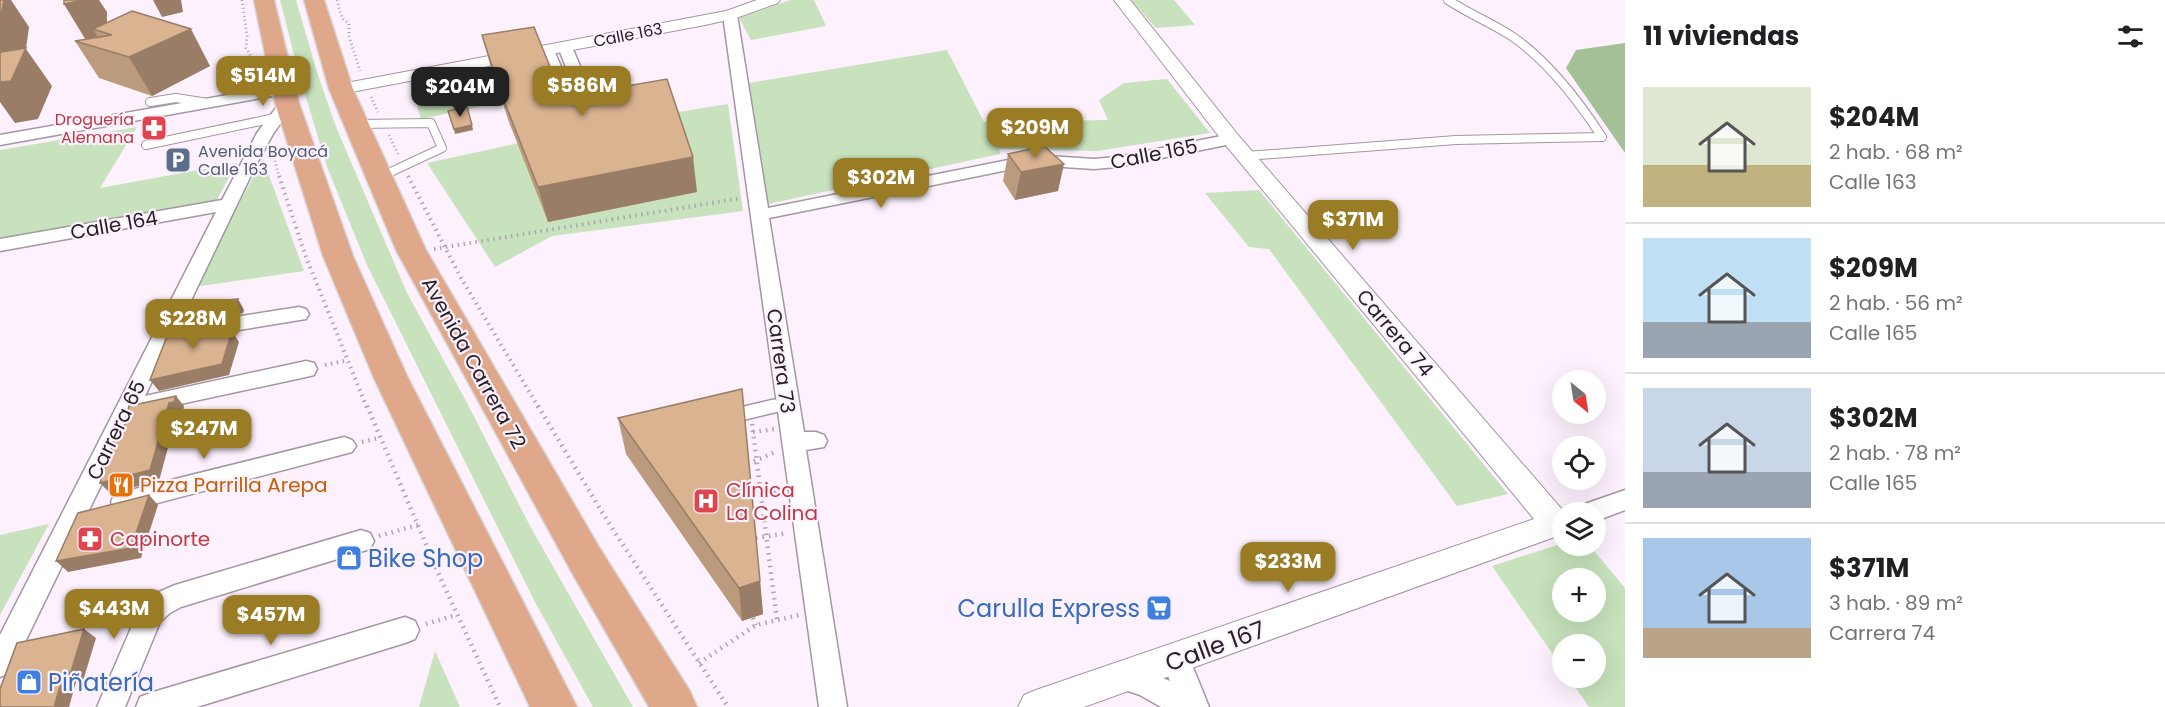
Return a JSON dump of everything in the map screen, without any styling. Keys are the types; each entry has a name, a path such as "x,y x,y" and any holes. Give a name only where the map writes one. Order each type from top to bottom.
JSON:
{"highway":[{"path":"264,0 273,116 387,368 496,594 554,707"},
{"name":"Avenida Carrera 72","path":"314,0 391,172 412,252 585,559 674,707"}],"street":[{"name":"Calle 163","path":"353,87 565,47 772,0"},
{"name":"Carrera 74","path":"1122,0 1231,139 1552,514"},
{"name":"Carrera 73","path":"740,8 758,205 787,403 784,440 833,707"},
{"path":"547,50 579,127 596,123 565,47"},
{"path":"555,69 572,65"},
{"path":"0,140 208,104 273,116"},
{"name":"Carrera 65","path":"0,664 273,116"},
{"name":"Calle 165","path":"758,205 995,169 1019,161 1044,160 1094,164 1231,139"},
{"name":"Calle 164","path":"0,245 228,204"},
{"path":"163,335 299,314"},
{"path":"127,408 306,369"},
{"path":"784,440 816,441"},
{"path":"75,514 344,446"},
{"path":"1606,507 1625,500"},
{"name":"Calle 167","path":"1036,707 1552,526"},
{"path":"111,707 150,614 161,604 175,597 361,541"},
{"path":"150,707 405,630"},
{"path":"1176,659 1195,707"},
{"path":"1126,677 1147,683 1167,693 1185,707"}],"lane":[{"path":"1246,156 1456,140 1602,137 1547,66 1525,46 1496,27 1468,15 1448,0"},
{"path":"150,102 176,98 208,104"},
{"path":"146,145 273,116"},
{"path":"370,124 431,123 442,148 391,172"},
{"path":"719,419 787,403"}],"path":[{"path":"337,0 342,18 349,24 353,87 391,172 444,247 605,517 728,707"},
{"path":"412,252 758,205"},
{"path":"752,423 777,620"},
{"path":"753,432 784,440"},
{"path":"748,464 784,440"},
{"path":"760,491 787,494"},
{"path":"361,541 418,525"},
{"path":"756,538 792,533"},
{"path":"699,663 756,625 803,614"},
{"path":"405,630 456,615"},
{"path":"753,618 756,625"}],"green space":[{"path":"280,0 296,0 336,127 407,293 530,526 633,707 593,707 535,602 367,265 327,167 300,78"},
{"path":"790,0 814,0 826,26 751,40 739,18"},
{"path":"1131,0 1174,0 1195,25 1156,28"},
{"path":"1625,43 1625,153 1566,68 1576,50"},
{"path":"947,50 984,122 1108,120 1099,100 1124,83 1167,79 1210,133 1097,151 999,149 1000,154 768,204 749,83"},
{"path":"491,68 502,102 421,119 410,83"},
{"path":"728,104 743,211 552,236 495,267 427,163 519,143 548,222 697,192 672,113"},
{"path":"137,127 100,188 237,163 215,203 0,241 0,150"},
{"path":"263,159 304,271 194,287"},
{"path":"1259,190 1508,494 1457,506 1269,249 1249,247 1205,193"},
{"path":"49,524 0,615 0,535"},
{"path":"1552,547 1552,556 1598,556 1625,588 1625,707 1589,707 1576,688 1606,688 1606,634 1552,634 1552,653 1492,566"},
{"path":"435,651 460,707 419,707"}],"building":[{"path":"0,0 4,0 1,16 0,16"},
{"path":"64,0 85,0 64,4"},
{"path":"132,11 191,29 129,57 75,41 112,35 93,29"},
{"path":"534,27 561,94 570,100 598,91 667,79 693,157 538,187 499,88 482,35"},
{"path":"26,48 11,81 0,82 1,52"},
{"path":"467,107 472,125 454,129 448,111"},
{"path":"1044,146 1064,164 1021,172 1008,154"},
{"path":"238,299 236,302 183,310 185,305"},
{"path":"229,322 226,332 232,331 222,364 150,380 169,331"},
{"name":"Clínica La Colina","path":"742,389 760,581 739,588 618,418"},
{"path":"176,396 174,402 169,403 150,470 100,483 117,431 123,430 129,406"},
{"path":"149,495 131,548 56,561 78,513"},
{"path":"84,629 71,672 64,673 54,707 0,707 0,689 17,643"}],"place":[{"name":"Droguería Alemana","path":"154,128"},
{"name":"Avenida Boyacá Calle 163","path":"178,160"},
{"name":"Pizza Parrilla Arepa","path":"121,485"},
{"name":"Clínica La Colina","path":"706,501"},
{"name":"Capinorte","path":"90,539"},
{"name":"Bike Shop","path":"349,558"},
{"name":"Carulla Express","path":"1159,608"},
{"name":"Piñatería","path":"29,682"}]}
